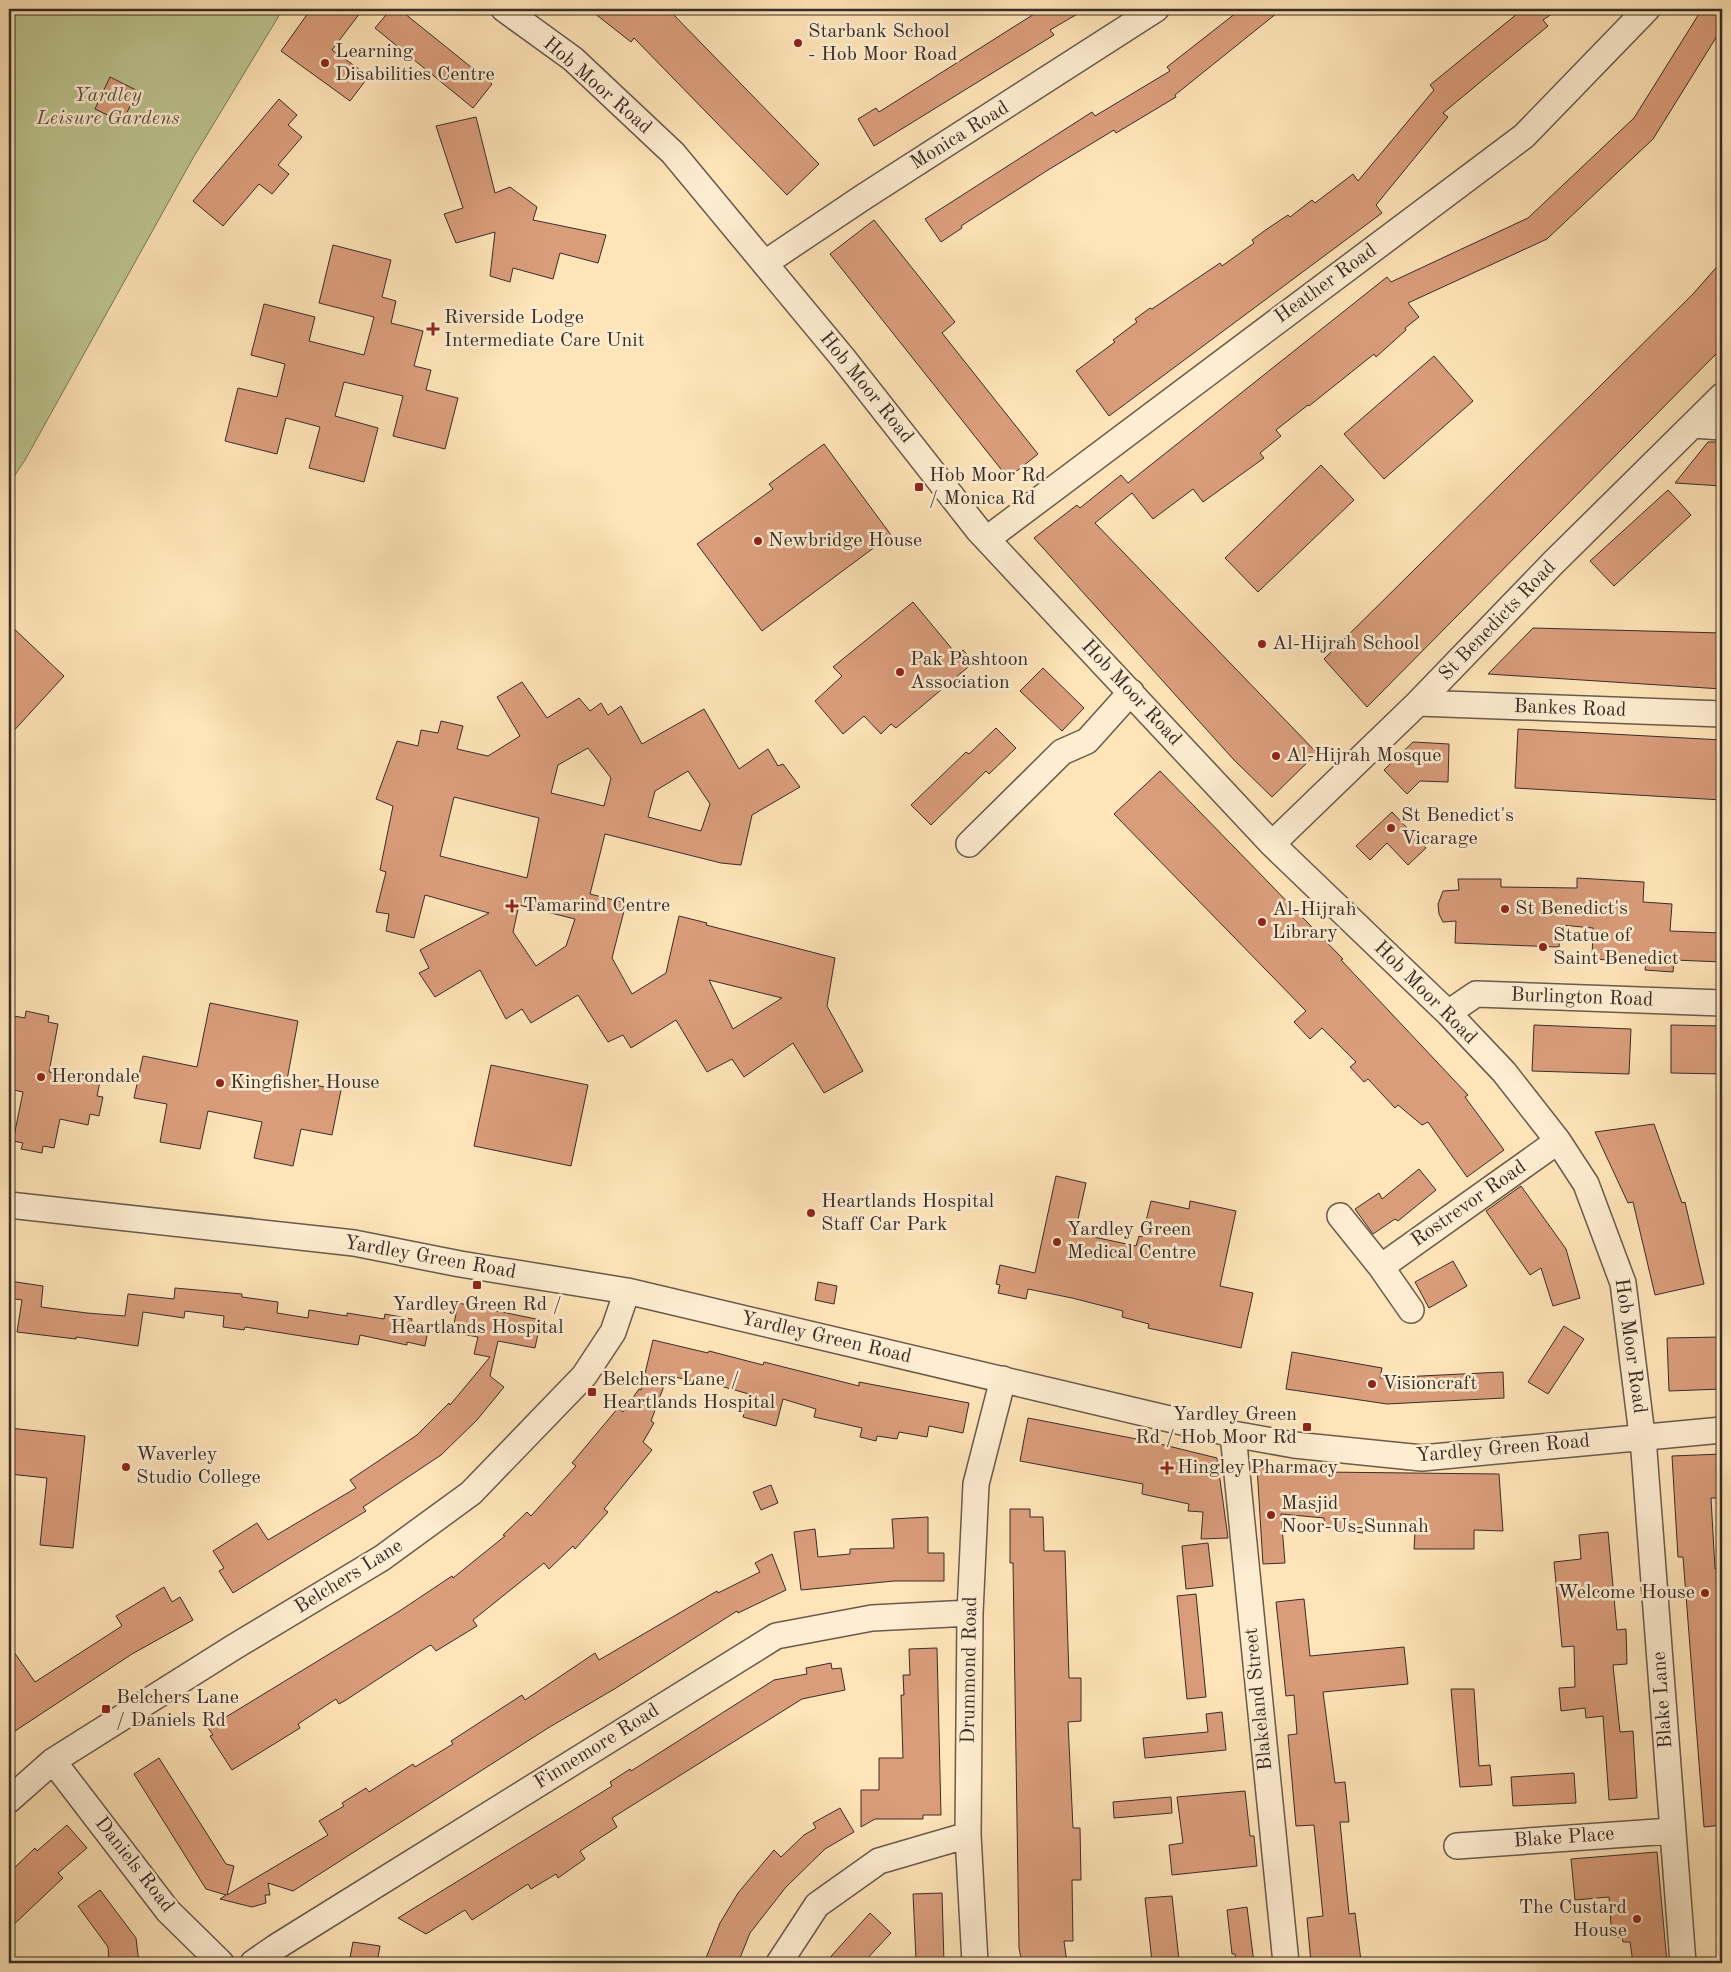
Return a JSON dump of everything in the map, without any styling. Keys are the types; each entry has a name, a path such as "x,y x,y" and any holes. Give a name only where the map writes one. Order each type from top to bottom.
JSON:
{"street":[{"name":"Hob Moor Road","path":"504,9 573,59 673,153 765,263 987,539 1272,844 1448,1013 1504,1072 1558,1141 1586,1184 1623,1283 1642,1436"},
{"name":"Monica Road","path":"765,263 865,196 1156,9"},
{"name":"Heather Road","path":"987,539 1524,136 1647,9"},
{"name":"St Benedicts Road","path":"1272,844 1418,703 1553,563 1722,396"},
{"path":"1693,425 1722,427"},
{"path":"969,844 1062,752 1087,741 1131,692"},
{"name":"Bankes Road","path":"1418,703 1722,714"},
{"name":"Burlington Road","path":"1448,1013 1476,994 1722,1003"},
{"name":"Rostrevor Road","path":"1381,1267 1558,1141"},
{"name":"Yardley Green Road","path":"9,1205 354,1243 460,1264 627,1291 1233,1434 1294,1445 1422,1458 1722,1430"},
{"path":"1340,1216 1381,1267 1411,1310"},
{"name":"Belchers Lane","path":"9,1800 54,1761 234,1647 382,1558 472,1493 584,1376 613,1332 627,1291"},
{"name":"Drummond Road","path":"975,1963 972,1948 968,1835 970,1613 976,1484 1003,1379"},
{"name":"Blakeland Street","path":"1233,1434 1286,1963"},
{"name":"Blake Lane","path":"1642,1436 1657,1604 1671,1831 1683,1963"},
{"name":"Finnemore Road","path":"253,1963 776,1636 872,1618 970,1613"},
{"name":"Daniels Road","path":"54,1761 168,1911 221,1963"},
{"name":"Blake Place","path":"1456,1846 1671,1831"},
{"path":"780,1963 817,1905 879,1861 968,1835"}],"green space":[{"name":"Yardley Leisure Gardens","path":"9,9 283,9 193,158 25,460 9,484"}],"building":[{"name":"Learning Disabilities Centre","path":"311,9 363,9 332,50 369,76 350,101 281,51"},
{"path":"391,9 399,9 492,84 473,108 375,28"},
{"path":"589,9 668,9 819,164 787,195 634,38 631,42"},
{"path":"1042,9 1086,9 1050,30 1054,35 874,146 858,119 876,108 879,112"},
{"path":"1241,9 1282,9 1175,95 1176,97 1116,133 1114,130 1048,170 961,226 962,228 941,242 925,219 1092,112 1095,116 1170,71 1167,67"},
{"path":"1523,9 1559,9 1543,20 1548,26 1443,113 1448,117 1376,205 1382,213 1109,416 1076,371 1115,342 1113,340 1137,322 1135,319 1220,263 1222,266 1254,243 1252,240 1267,229 1288,215 1290,217 1312,200 1315,203 1353,174 1358,181 1434,90 1430,85"},
{"path":"1702,9 1716,9 1722,13 1722,28 1653,139 1547,239 1408,303 1419,317 1405,328 1406,330 1376,357 1374,354 1276,430 1281,436 1260,453 1264,458 1203,502 1193,489 1153,519 1132,493 1095,523 1317,753 1272,797 1234,760 1034,538 1077,505 1080,508 1121,475 1128,483 1387,277 1391,282 1528,218 1634,118"},
{"path":"110,77 138,91 122,122 95,109"},
{"path":"279,99 297,115 288,125 302,137 278,165 289,174 272,194 259,184 223,226 193,201"},
{"path":"476,117 495,193 510,187 537,207 533,220 606,235 598,263 560,253 553,279 513,268 510,282 490,276 495,232 456,243 444,214 463,208 436,126"},
{"path":"874,220 955,322 942,333 1038,454 1008,478 830,254"},
{"path":"333,245 391,260 382,297 396,301 391,323 423,331 414,366 431,370 426,390 458,398 445,449 393,436 403,396 344,382 335,416 378,428 364,482 309,468 320,427 286,418 277,454 225,441 238,388 277,397 285,364 251,355 264,304 315,317 309,341 364,355 374,317 319,303"},
{"path":"1722,261 1722,348 1367,707 1324,659 1693,294"},
{"path":"1434,356 1473,401 1384,479 1344,434"},
{"path":"1708,442 1722,442 1722,486 1675,483"},
{"name":"Newbridge House","path":"824,444 891,535 762,631 697,544 773,489 769,484"},
{"path":"1321,465 1354,500 1258,592 1225,558"},
{"path":"1668,490 1691,515 1614,586 1590,561"},
{"name":"Pak Pashtoon Association","path":"913,602 957,655 963,650 974,662 896,728 891,724 881,734 864,716 843,734 815,701 842,676 833,667"},
{"path":"9,624 64,676 9,736"},
{"path":"1533,628 1722,633 1722,689 1488,674"},
{"path":"1043,668 1084,708 1062,731 1020,691"},
{"path":"522,682 547,718 579,698 590,711 601,703 608,715 621,706 642,744 704,709 739,769 768,749 778,766 783,764 800,787 752,815 741,865 721,863 605,834 590,894 626,903 612,958 632,994 666,973 679,916 707,923 706,925 835,958 827,1006 863,1071 824,1093 793,1043 744,1077 732,1059 707,1072 676,1020 631,1048 623,1035 608,1042 578,995 531,1023 522,1009 506,1019 480,970 435,997 419,973 429,968 420,950 489,913 425,895 414,938 386,931 389,914 376,912 386,872 380,870 393,806 376,799 397,741 418,746 421,730 438,733 441,721 463,726 457,749 488,756 520,736 497,697","holes":["588,748 611,778 604,806 551,793 558,765","688,771 710,804 701,831 648,817 655,791","454,797 539,818 527,878 440,856","519,905 575,919 566,946 536,966 513,932","709,980 782,998 733,1029"]},
{"path":"996,728 1016,748 989,774 986,771 931,825 911,805 966,752 969,754"},
{"path":"1518,729 1722,740 1722,800 1515,788"},
{"path":"1413,742 1449,744 1448,782 1420,781 1407,794 1384,770"},
{"path":"1160,771 1343,959 1341,960 1468,1095 1465,1097 1504,1150 1467,1177 1428,1122 1422,1125 1398,1105 1395,1108 1368,1079 1364,1082 1350,1067 1356,1062 1322,1028 1310,1039 1294,1022 1306,1011 1114,814"},
{"name":"St Benedict's Vicarage","path":"1392,812 1426,848 1408,865 1387,843 1370,860 1356,846"},
{"path":"1577,878 1644,882 1643,902 1672,904 1670,931 1722,933 1722,962 1674,960 1673,972 1645,970 1646,962 1592,959 1593,928 1561,925 1559,947 1455,943 1456,921 1443,922 1439,914 1438,904 1443,891 1459,890 1458,879 1501,879 1501,887 1577,888"},
{"name":"Kingfisher House","path":"210,1003 298,1021 287,1080 341,1090 332,1135 301,1129 293,1166 254,1158 262,1122 208,1111 200,1149 160,1142 167,1104 134,1098 143,1056 197,1067"},
{"name":"Herondale","path":"26,1011 49,1016 48,1022 58,1024 49,1072 100,1082 97,1096 103,1097 99,1116 90,1114 88,1125 60,1119 54,1148 43,1146 42,1153 21,1149 23,1143 13,1141 23,1092 9,1089 9,1041 14,1016 25,1018"},
{"path":"1534,1025 1631,1029 1629,1074 1532,1071"},
{"path":"1671,1025 1722,1026 1722,1074 1671,1073"},
{"path":"491,1065 588,1085 571,1166 474,1146"},
{"path":"1654,1124 1682,1203 1685,1202 1704,1284 1655,1295 1633,1202 1628,1203 1595,1132"},
{"path":"1419,1169 1436,1190 1398,1221 1395,1219 1373,1234 1355,1209 1379,1193 1382,1199"},
{"path":"1056,1176 1086,1183 1075,1233 1136,1246 1139,1236 1142,1237 1151,1201 1189,1209 1190,1201 1236,1211 1220,1286 1253,1293 1241,1348 1148,1328 1149,1324 1122,1317 1123,1311 1072,1298 1028,1289 1026,1299 998,1293 1000,1285 996,1284 1000,1265 1035,1273"},
{"path":"1521,1186 1566,1249 1580,1298 1553,1306 1541,1268 1530,1275 1486,1211"},
{"path":"1453,1261 1467,1286 1429,1308 1415,1282"},
{"path":"9,1281 43,1286 41,1307 87,1313 125,1316 128,1294 174,1299 175,1288 242,1294 242,1297 278,1302 277,1313 308,1318 309,1310 347,1316 347,1313 384,1319 385,1314 412,1319 411,1326 428,1330 425,1346 407,1342 407,1345 360,1335 358,1345 245,1327 244,1330 223,1327 224,1316 185,1311 184,1318 143,1312 138,1346 76,1337 76,1339 17,1332 22,1300 9,1298"},
{"path":"818,1282 837,1286 834,1304 815,1300"},
{"path":"458,1303 541,1320 535,1348 498,1341 490,1376 504,1387 477,1420 441,1455 363,1507 366,1511 233,1593 219,1571 224,1568 213,1551 257,1523 268,1540 356,1488 350,1480 417,1435 449,1403 450,1405 490,1357 474,1354 478,1337 462,1334 464,1326 454,1324"},
{"path":"1564,1326 1584,1339 1548,1394 1528,1382"},
{"path":"1722,1337 1722,1389 1669,1391 1667,1338"},
{"path":"653,1340 708,1353 709,1351 763,1365 764,1362 859,1386 859,1382 969,1403 963,1433 929,1426 927,1437 899,1432 897,1439 877,1436 876,1441 860,1437 862,1428 814,1417 816,1409 783,1399 776,1426 743,1417 749,1394 692,1378 691,1381 668,1375 651,1421 654,1423 643,1442 652,1450 604,1509 608,1512 575,1549 573,1546 549,1569 544,1563 473,1620 477,1626 436,1651 431,1645 427,1647 339,1704 336,1699 298,1724 300,1728 232,1770 210,1736 213,1735 208,1728 398,1612 452,1576 453,1578 505,1536 503,1535 527,1512 531,1516 576,1466 572,1463 618,1408 623,1412 639,1389 641,1390"},
{"path":"1292,1352 1382,1368 1380,1378 1503,1372 1504,1398 1387,1404 1286,1389"},
{"path":"1028,1418 1152,1442 1217,1458 1228,1538 1201,1539 1203,1512 1188,1511 1189,1504 1142,1494 1143,1484 1020,1461"},
{"path":"9,1428 85,1436 73,1548 40,1545 47,1478 9,1474"},
{"path":"1722,1454 1722,1498 1711,1498 1715,1569 1722,1569 1722,1825 1704,1827 1683,1557 1678,1557 1672,1456"},
{"path":"1268,1465 1277,1466 1285,1475 1293,1467 1301,1468 1305,1471 1322,1472 1499,1474 1503,1531 1474,1530 1474,1549 1414,1549 1415,1533 1363,1529 1363,1533 1325,1529 1324,1518 1281,1514 1285,1563 1263,1564 1257,1467 1263,1468"},
{"path":"771,1485 778,1503 761,1510 753,1492"},
{"path":"1010,1509 1030,1509 1030,1517 1043,1517 1044,1551 1065,1551 1069,1678 1081,1678 1081,1721 1068,1722 1073,1828 1080,1828 1081,1880 1072,1880 1073,1941 1064,1941 1067,1963 1022,1963 1019,1948 1013,1563 1010,1563"},
{"path":"928,1517 928,1553 944,1553 944,1581 894,1581 801,1590 794,1532 815,1529 818,1557 850,1554 850,1549 894,1548 892,1519"},
{"path":"1608,1532 1617,1630 1626,1629 1627,1664 1613,1665 1620,1732 1633,1731 1637,1798 1609,1800 1603,1716 1586,1718 1585,1708 1561,1711 1559,1688 1575,1687 1574,1646 1562,1647 1554,1562 1581,1559 1579,1535"},
{"path":"1208,1543 1213,1586 1186,1589 1182,1546"},
{"path":"772,1554 786,1590 738,1613 737,1611 616,1688 548,1728 293,1891 268,1883 270,1895 265,1895 266,1903 252,1907 220,1899 226,1895 206,1889 134,1774 159,1758 226,1864 234,1866 227,1895 328,1835 319,1821 344,1806 342,1803 366,1788 369,1792 413,1764 415,1767 453,1744 451,1741 522,1695 525,1700 595,1653 599,1660 717,1591 718,1593 760,1572 755,1563"},
{"path":"164,1587 172,1602 180,1597 193,1620 132,1654 9,1735 9,1645 35,1682 122,1626 116,1616"},
{"path":"1196,1594 1206,1697 1187,1699 1177,1596"},
{"path":"1304,1599 1310,1656 1404,1647 1408,1684 1323,1692 1335,1783 1345,1782 1349,1822 1340,1822 1349,1914 1355,1913 1361,1961 1311,1963 1307,1918 1323,1916 1314,1825 1296,1826 1288,1735 1297,1734 1294,1695 1286,1696 1276,1602"},
{"path":"937,1648 941,1815 923,1815 923,1819 875,1819 861,1827 861,1790 879,1790 879,1758 903,1758 901,1695 904,1695 903,1675 910,1675 909,1649"},
{"path":"831,1663 832,1669 841,1668 845,1690 802,1699 612,1818 617,1827 580,1851 585,1859 558,1878 556,1874 531,1889 528,1884 472,1920 465,1910 426,1934 398,1918 612,1786 610,1782 630,1769 631,1771 774,1680 807,1674 806,1668"},
{"path":"1451,1689 1474,1689 1479,1766 1490,1765 1492,1785 1460,1787"},
{"path":"1222,1712 1226,1750 1145,1758 1143,1738 1208,1732 1206,1714"},
{"path":"1574,1773 1576,1803 1513,1806 1511,1777"},
{"path":"1245,1791 1250,1836 1254,1836 1257,1866 1172,1875 1169,1845 1183,1843 1177,1797"},
{"path":"1171,1797 1172,1813 1114,1818 1113,1802"},
{"path":"840,1808 854,1832 825,1849 786,1887 750,1933 738,1963 704,1963 720,1923 738,1893 774,1850 781,1857 804,1835 816,1828 813,1823"},
{"path":"67,1825 87,1848 58,1873 63,1878 9,1929 9,1873 35,1848 37,1851"},
{"name":"The Custard House","path":"1657,1852 1667,1963 1633,1963 1630,1942 1623,1942 1622,1937 1612,1938 1609,1897 1575,1900 1571,1859"},
{"path":"100,1890 136,1938 139,1963 109,1963 108,1947 78,1906"},
{"path":"942,1893 944,1963 923,1963 923,1959 916,1959 913,1894"},
{"path":"1172,1896 1179,1960 1152,1962 1145,1898"},
{"path":"1247,1907 1254,1963 1236,1963 1235,1954 1232,1954 1227,1910"},
{"path":"870,1913 891,1933 863,1963 825,1963"},
{"path":"353,1942 380,1946 377,1963 349,1963"}],"place":[{"name":"Starbank School - Hob Moor Road","path":"798,43"},
{"name":"Learning Disabilities Centre","path":"325,63"},
{"name":"Riverside Lodge Intermediate Care Unit","path":"433,329"},
{"name":"Hob Moor Rd / Monica Rd","path":"919,487"},
{"name":"Newbridge House","path":"758,541"},
{"name":"Al-Hijrah School","path":"1262,644"},
{"name":"Pak Pashtoon Association","path":"900,672"},
{"name":"Al-Hijrah Mosque","path":"1276,756"},
{"name":"St Benedict's Vicarage","path":"1391,828"},
{"name":"Tamarind Centre","path":"512,906"},
{"name":"St Benedict's","path":"1505,909"},
{"name":"Al-Hijrah Library","path":"1262,922"},
{"name":"Statue of Saint Benedict","path":"1543,947"},
{"name":"Herondale","path":"41,1077"},
{"name":"Kingfisher House","path":"220,1083"},
{"name":"Heartlands Hospital Staff Car Park","path":"811,1213"},
{"name":"Yardley Green Medical Centre","path":"1057,1242"},
{"name":"Yardley Green Rd / Heartlands Hospital","path":"477,1285"},
{"name":"Visioncraft","path":"1372,1384"},
{"name":"Belchers Lane / Heartlands Hospital","path":"592,1392"},
{"name":"Yardley Green Rd / Hob Moor Rd","path":"1307,1427"},
{"name":"Waverley Studio College","path":"126,1467"},
{"name":"Hingley Pharmacy","path":"1167,1468"},
{"name":"Masjid Noor-Us-Sunnah","path":"1271,1515"},
{"name":"Welcome House","path":"1705,1593"},
{"name":"Belchers Lane / Daniels Rd","path":"106,1709"},
{"name":"The Custard House","path":"1637,1919"}]}
